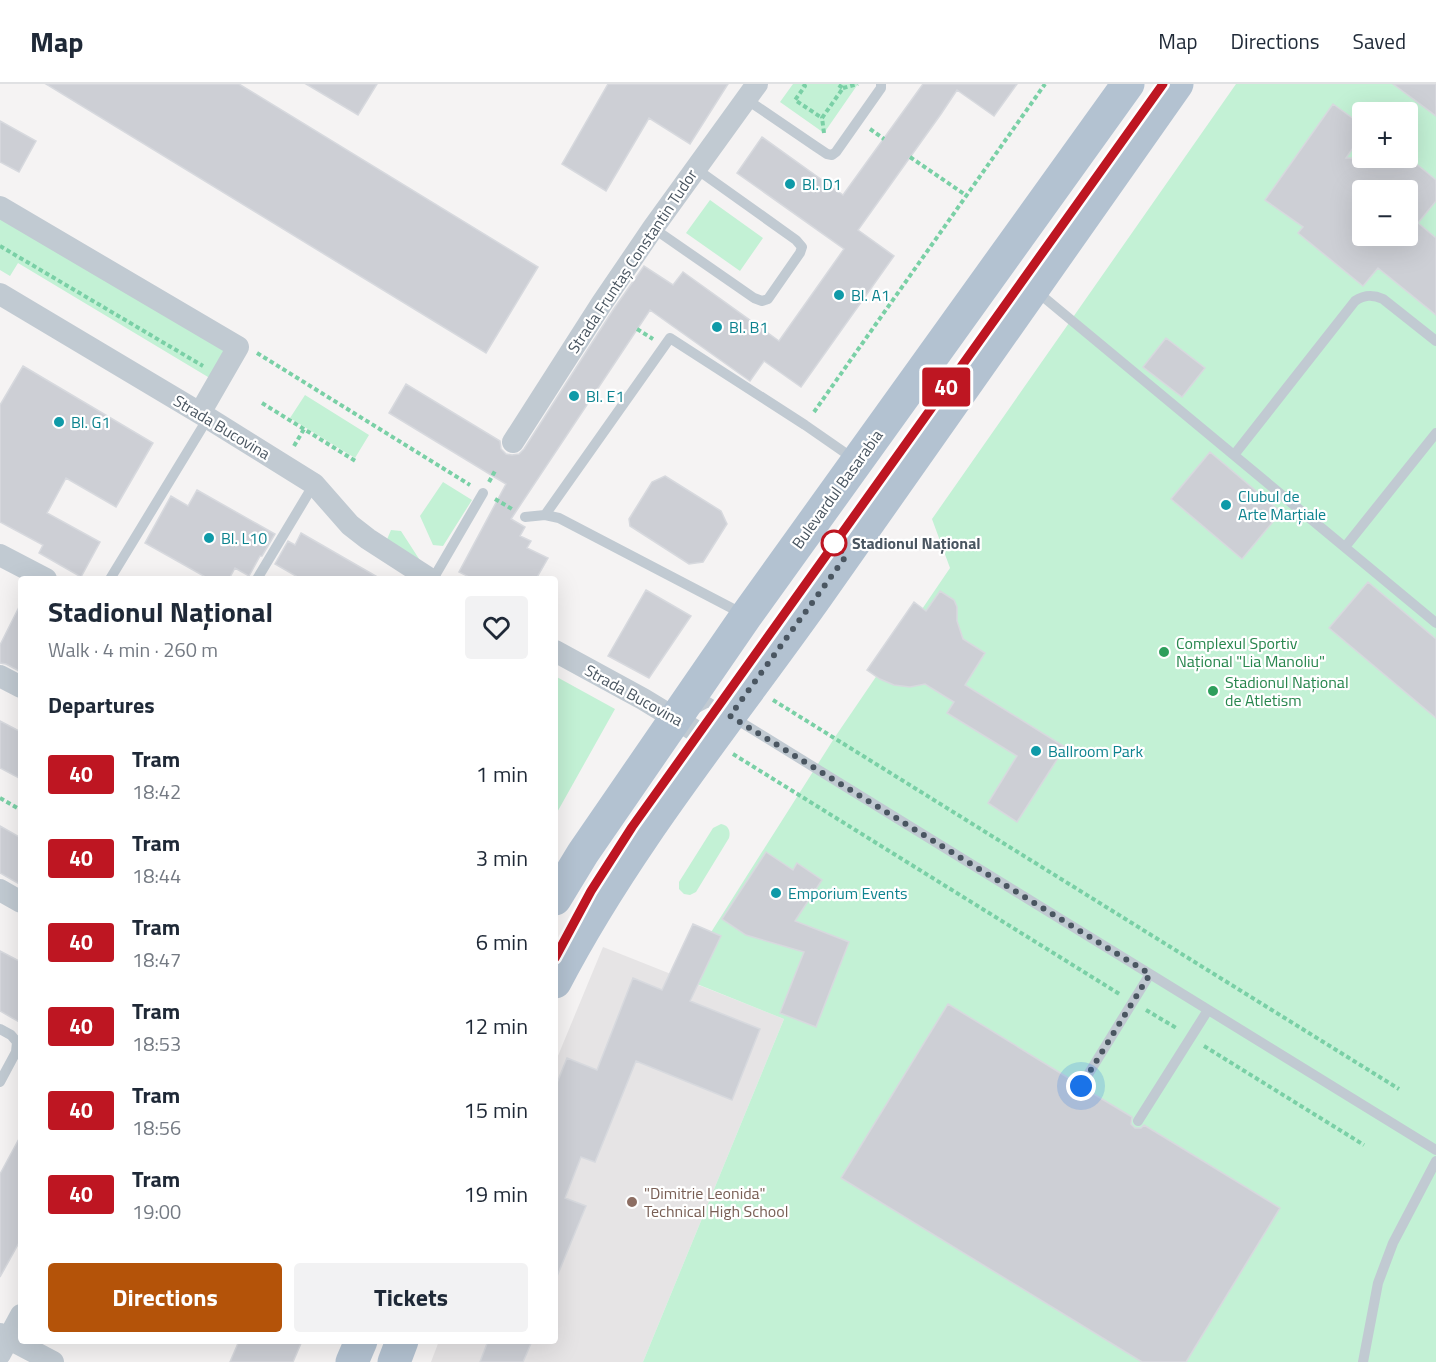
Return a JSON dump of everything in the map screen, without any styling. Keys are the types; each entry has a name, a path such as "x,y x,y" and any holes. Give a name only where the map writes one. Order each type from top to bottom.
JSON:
{"main road":[{"name":"Bulevardul Basarabia","path":"558,894 746,616 1128,84"},
{"path":"558,976 600,902 656,817 873,517 1177,84"},
{"path":"352,1362 360,1344"},
{"path":"394,1362 401,1344"}],"street":[{"name":"Strada Fruntaș Constantin Tudor","path":"513,442 653,228 752,91"},
{"path":"0,207 238,347 204,416"},
{"name":"Strada Bucovina","path":"0,294 314,484 350,525 426,576"},
{"path":"0,555 40,576"},
{"name":"Strada Bucovina","path":"558,653 675,718 721,728"},
{"path":"0,676 18,685"},
{"path":"0,890 18,900"},
{"path":"18,1320 3,1342 53,1362"}],"lane":[{"path":"752,91 815,146 827,154 832,154 836,152 881,84"},
{"path":"653,228 754,298 762,301 768,299 775,290 802,247 796,240 695,168"},
{"path":"1032,288 1436,623"},
{"path":"1234,455 1355,301 1362,296 1375,295 1383,299 1436,341"},
{"path":"545,515 670,338 857,461"},
{"path":"112,576 204,416"},
{"path":"1345,547 1436,433"},
{"path":"259,576 314,484"},
{"path":"430,576 483,493"},
{"path":"525,517 545,515 560,518 746,616"},
{"path":"675,718 708,702 721,728 1150,974 1436,1150"},
{"path":"1081,1086 1150,974"},
{"path":"1138,1121 1208,1010"},
{"path":"0,1029 17,1042 16,1052 0,1082"},
{"path":"1363,1362 1378,1283 1394,1242 1436,1161"}],"path":[{"path":"804,84 795,100 822,118 843,88 858,84"},
{"path":"837,84 843,88"},
{"path":"805,425 1045,84"},
{"path":"910,157 967,196"},
{"path":"0,246 207,369"},
{"path":"252,350 525,517"},
{"path":"262,404 357,462"},
{"path":"766,695 1399,1089"},
{"path":"721,728 1133,1002 1364,1145"},
{"path":"0,798 18,808"}],"shaded area":[{"name":"\"Dimitrie Leonida\" Technical High School","path":"603,947 784,1019 643,1362 431,1362 438,1344 558,1344 558,1056"}],"green space":[{"path":"793,84 858,84 824,133 780,102"},
{"name":"Complexul Sportiv Național \"Lia Manoliu\"","path":"1236,84 1436,84 1436,1362 643,1362 784,1019 682,978 835,737 950,568 932,519"},
{"path":"710,200 763,238 740,271 686,233"},
{"path":"0,211 230,351 213,380 18,263 10,276 0,270"},
{"path":"305,395 369,435 355,458 290,418"},
{"path":"443,482 472,500 443,546 433,545 420,516"},
{"path":"391,530 401,531 423,565 385,544"},
{"path":"558,678 615,709 558,811"},
{"path":"721,824 728,829 729,838 696,892 690,895 684,894 679,889 679,882 713,828"}],"building":[{"path":"46,84 239,84 538,267 486,353"},
{"path":"306,84 377,84 358,115"},
{"path":"608,84 728,84 690,144 649,118 606,191 562,164"},
{"path":"923,84 1017,84 994,116 957,90 858,230 894,256 801,387 764,361 750,381 650,310 511,519 525,527 520,536 531,541 527,548 548,558 538,576 467,576 459,572 506,484 389,413 406,384 500,441 501,449 506,454 519,454 644,266 673,285 683,272 779,341 844,249 737,173 762,137 843,195"},
{"path":"1393,84 1436,84 1436,116"},
{"path":"1333,104 1352,118 1352,149 1346,158 1352,158 1352,168 1418,168 1418,165 1436,180 1436,201 1418,223 1436,238 1436,315 1378,268 1363,286 1298,233 1303,227 1265,200"},
{"path":"0,121 36,141 19,172 0,162"},
{"path":"1166,338 1205,368 1182,397 1143,367"},
{"name":"Bl. G1","path":"23,366 153,443 116,507 66,478 47,513 100,542 82,576 39,553 43,545 0,522 0,405"},
{"name":"Clubul de Arte Marțiale","path":"1210,452 1281,512 1242,559 1171,499"},
{"path":"665,476 721,511 727,524 703,562 689,564 630,526 629,519 652,482"},
{"name":"Bl. L10","path":"197,490 275,534 249,576 235,568 231,576 204,576 145,543 171,496 188,506"},
{"path":"301,533 376,576 296,576 275,564 288,541 295,545"},
{"path":"1368,582 1436,639 1436,718 1329,628"},
{"path":"646,590 691,616 649,678 608,656"},
{"path":"940,591 954,600 963,639 985,653 965,685 1065,747 1017,822 988,803 1017,756 947,713 954,702 925,684 910,687 894,685 867,670 914,602 926,611"},
{"path":"18,609 18,670 0,663 0,645"},
{"path":"0,721 18,730 18,777 0,768"},
{"path":"0,826 18,836 18,883 0,873"},
{"path":"766,852 793,870 797,863 822,880 795,921 849,942 816,1027 780,1013 804,952 746,935 722,919"},
{"path":"693,924 721,936 690,1001 760,1029 732,1100 636,1061 595,1162 581,1157 565,1198 586,1206 558,1274 558,1080 567,1058 597,1070 633,978 662,990"},
{"path":"0,951 18,960 18,1021 0,1011"},
{"path":"948,1004 1075,1082 1074,1089 1078,1093 1084,1093 1087,1090 1132,1117 1131,1124 1135,1128 1141,1128 1144,1125 1280,1208 1186,1362 1142,1362 841,1178"},
{"path":"18,1141 18,1244 0,1277 0,1174"},
{"path":"238,1344 301,1344 293,1362 230,1362"},
{"path":"487,1344 531,1344 523,1362 480,1362"}],"tram line":[{"name":"40","path":"558,952 591,891 632,827 1163,84"}],"place":[{"name":"Bl. D1","path":"790,184"},
{"name":"Bl. A1","path":"839,295"},
{"name":"Bl. B1","path":"717,327"},
{"name":"Bl. E1","path":"574,396"},
{"name":"Bl. G1","path":"59,422"},
{"name":"Clubul de Arte Marțiale","path":"1226,505"},
{"name":"Bl. L10","path":"209,538"},
{"name":"Stadionul Național","path":"834,543"},
{"name":"Complexul Sportiv Național \"Lia Manoliu\"","path":"1164,652"},
{"name":"Stadionul Național de Atletism","path":"1213,691"},
{"name":"Ballroom Park","path":"1036,751"},
{"name":"Emporium Events","path":"776,893"},
{"name":"\"Dimitrie Leonida\" Technical High School","path":"632,1202"}],"route":[{"path":"834,543 846,556 730,716 1150,974 1081,1086"}]}
